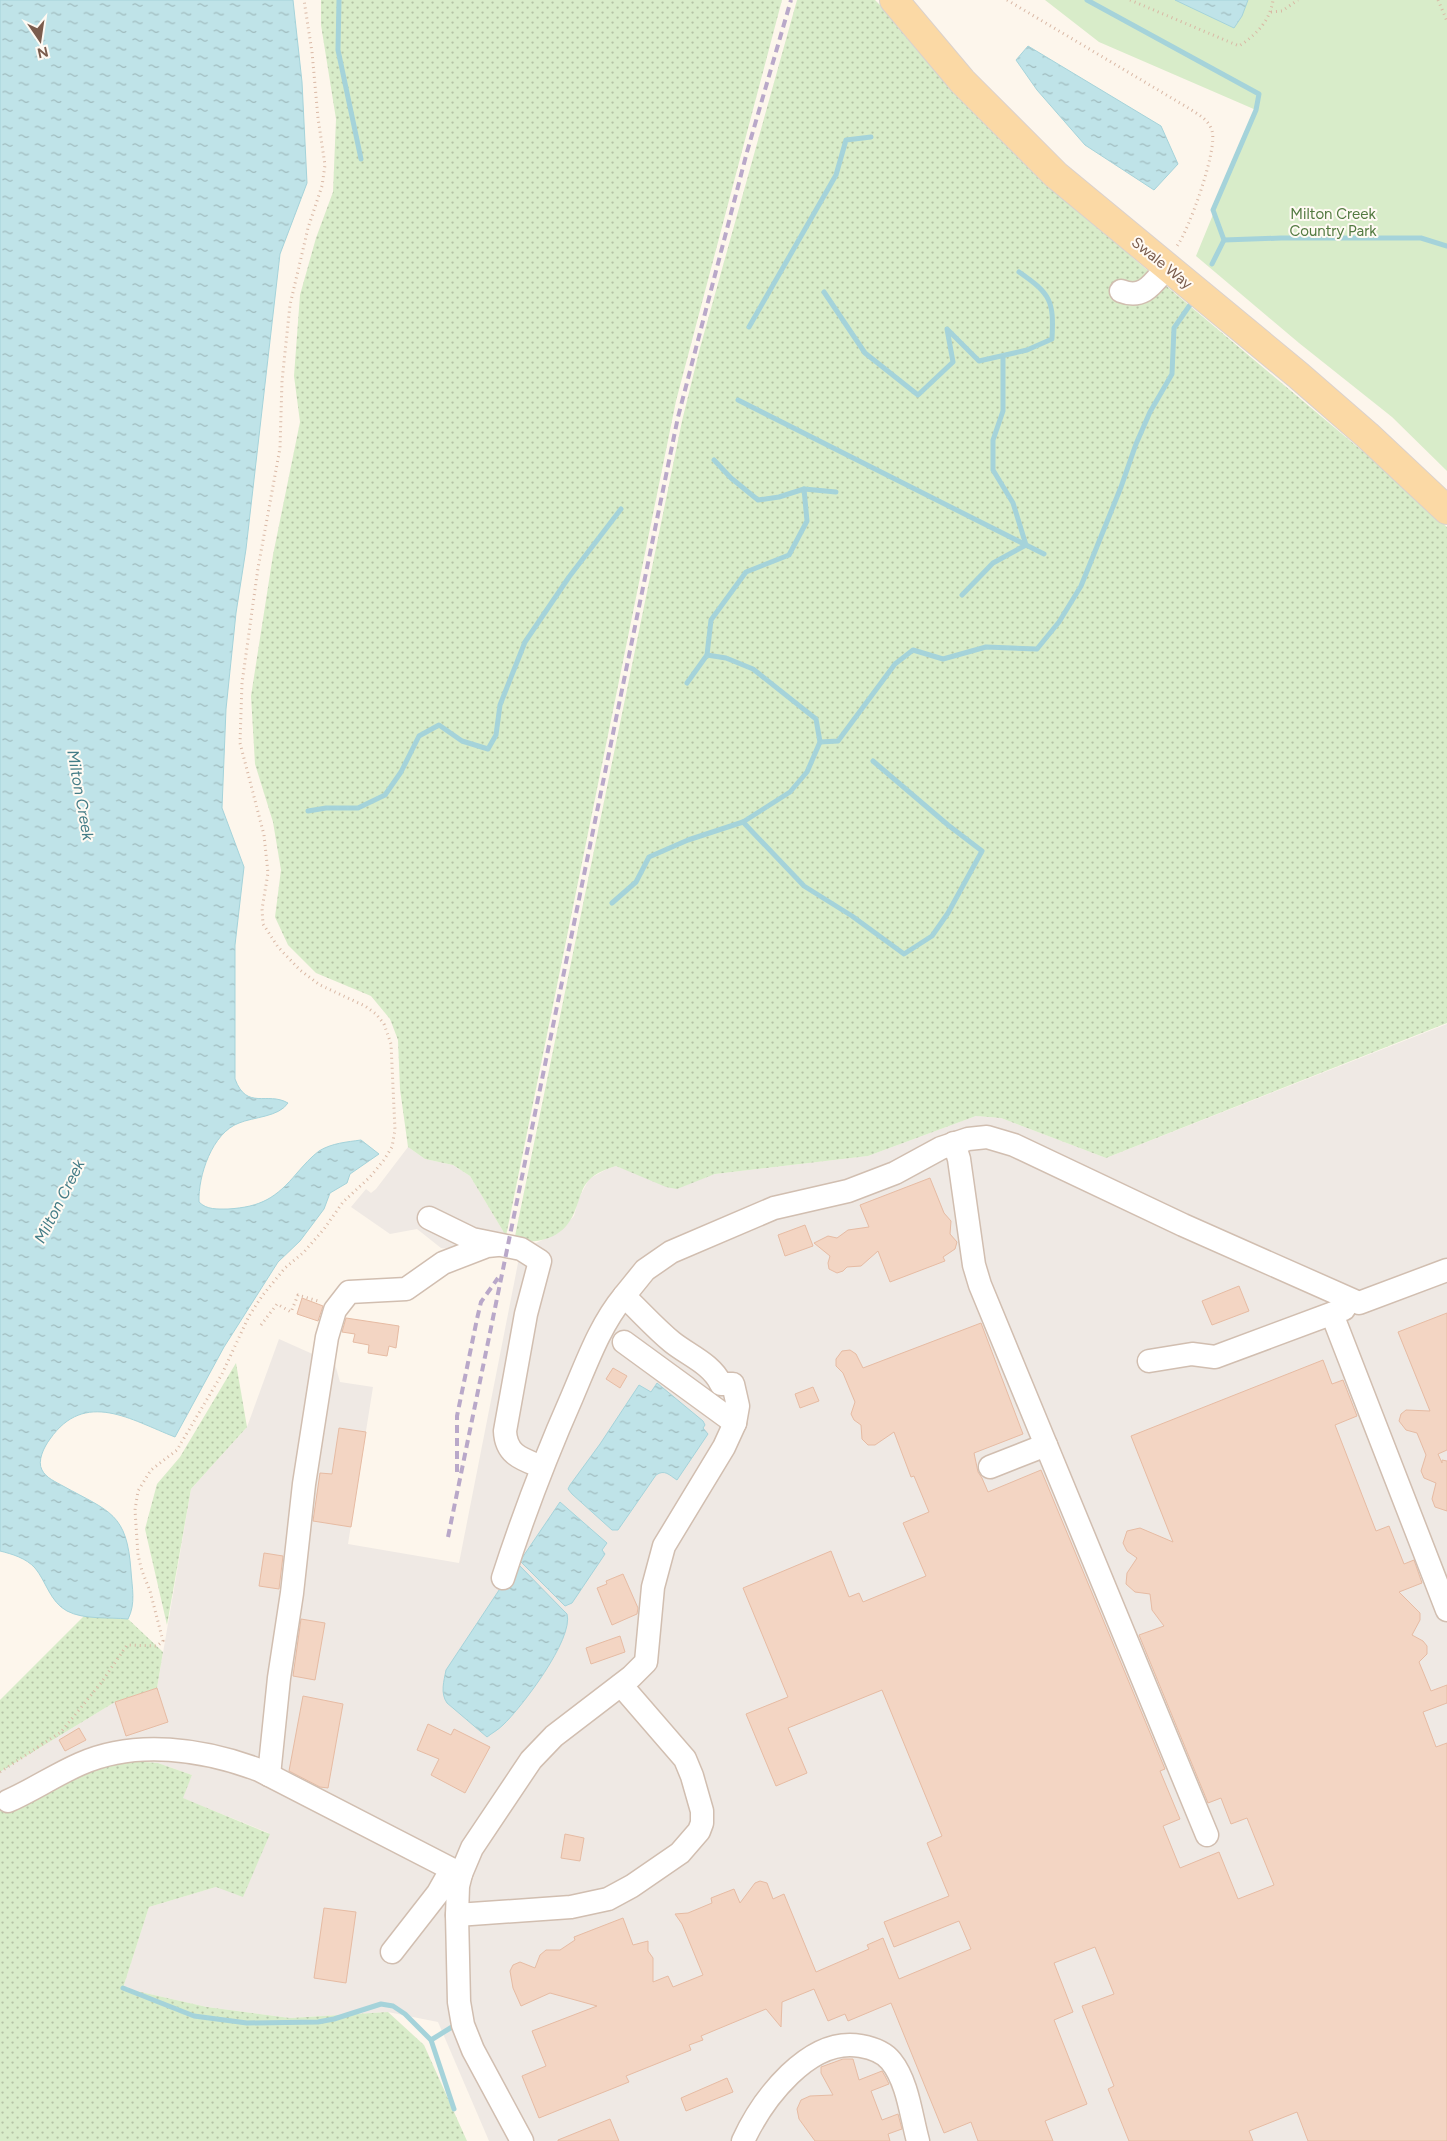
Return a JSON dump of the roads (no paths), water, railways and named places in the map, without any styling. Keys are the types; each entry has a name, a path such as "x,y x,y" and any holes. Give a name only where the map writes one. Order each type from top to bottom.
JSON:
{"main road":[{"name":"Swale Way","path":"894,0 945,62 1018,139 1073,190 1312,387 1447,510"}],"lane":[{"path":"1121,291 1132,294 1144,292 1165,265"},
{"path":"503,1578 542,1466 596,1341 608,1318 645,1270 679,1247 774,1208 848,1191 895,1173 954,1143 979,1136 999,1139 1014,1144 1183,1225 1359,1303"},
{"path":"954,1143 959,1159 974,1265 978,1280 1207,1835"},
{"path":"429,1218 472,1239 526,1251 539,1259 540,1263 527,1307 505,1431 507,1443 514,1455 542,1466"},
{"path":"268,1775 304,1484 328,1337 337,1308 349,1292 406,1289 443,1263 487,1246 497,1245"},
{"path":"1149,1361 1192,1354 1215,1357 1447,1270"},
{"path":"392,1952 456,1872 531,1760 554,1736 638,1671 648,1657 653,1587 664,1546 724,1447 735,1423 738,1406 733,1384 721,1384 699,1360 673,1342 624,1296"},
{"path":"1332,1314 1447,1610"},
{"path":"624,1342 735,1423"},
{"path":"990,1468 1046,1444"},
{"path":"457,1915 571,1907 608,1899 632,1886 680,1853 699,1831 702,1823 702,1811 685,1760 621,1685"},
{"path":"8,1801 81,1763 142,1749 171,1749 224,1758 268,1775 324,1806 456,1872"},
{"path":"456,1872 458,1886 458,1992 463,2025 473,2050 522,2141"},
{"path":"743,2141 764,2106 790,2073 829,2049 841,2045 854,2044 881,2052 891,2061 902,2081 918,2141"}],"water":[{"name":"Milton Creek","path":"0,0 293,0 302,82 307,183 280,254 246,549 236,613 226,709 222,808 244,867 235,945 235,1079 245,1095 288,1103 284,1108 272,1114 239,1123 229,1128 221,1136 208,1156 204,1168 199,1202 209,1208 228,1209 250,1206 267,1200 282,1189 319,1151 345,1142 361,1140 379,1154 350,1174 347,1183 330,1193 324,1209 300,1241 278,1262 224,1347 175,1437 125,1417 93,1412 78,1415 64,1424 46,1446 40,1462 42,1470 46,1475 104,1509 120,1525 129,1552 133,1589 132,1607 128,1619 81,1616 67,1611 56,1602 35,1568 19,1557 0,1551"},
{"path":"1175,0 1248,0 1242,16 1234,28"},
{"path":"1028,46 1161,126 1178,164 1154,190 1085,145 1037,90 1016,60"},
{"path":"657,1383 703,1421 705,1425 703,1428 708,1434 677,1480 664,1473 656,1475 618,1530 612,1530 568,1489 639,1385 651,1392"},
{"path":"560,1502 607,1543 602,1550 605,1554 572,1603 565,1606 520,1561"},
{"path":"517,1563 567,1614 567,1625 555,1656 533,1689 503,1725 487,1737 447,1703 443,1691 446,1670"}],"waterway":[{"path":"339,0 338,50 361,159"},
{"path":"1087,0 1259,94 1256,110 1213,210 1224,240 1212,264"},
{"path":"749,327 836,175 846,140 871,137"},
{"path":"1224,240 1421,238 1447,246"},
{"path":"824,292 865,353 918,395 953,362 947,329 979,361 1027,350 1052,339 1052,316 1048,300 1038,286 1019,272"},
{"path":"820,742 838,741 895,664 913,650 943,659 986,647 1037,649 1059,622 1081,586 1121,487 1136,444 1150,412 1172,374 1174,328 1192,302"},
{"path":"962,595 993,563 1026,545 1013,503 993,470 993,440 1003,411 1003,356"},
{"path":"738,400 1044,554"},
{"path":"714,460 731,478 758,500 779,497 804,489 836,492"},
{"path":"687,683 707,655 711,620 746,572 789,555 807,521 804,489"},
{"path":"308,811 326,808 358,808 385,795 401,772 419,736 439,725 462,741 488,749 496,735 500,705 525,642 569,577 621,509"},
{"path":"612,903 636,882 649,857 688,840 743,822 790,792 807,772 820,742 816,719 753,669 726,658 707,655"},
{"path":"743,822 804,886 852,916 904,954 932,936 948,913 982,851 948,825 873,761"},
{"path":"123,1988 194,2016 247,2023 318,2022 334,2019 381,2004 393,2006 405,2014 431,2040 454,2109"},
{"path":"431,2040 452,2027"}],"railway":[{"path":"448,1537 678,417 747,152 791,0"},
{"path":"457,1472 457,1416 477,1319 481,1302 498,1278"}],"park label":[{"name":"Milton Creek Country Park","path":"1333,222"}]}
